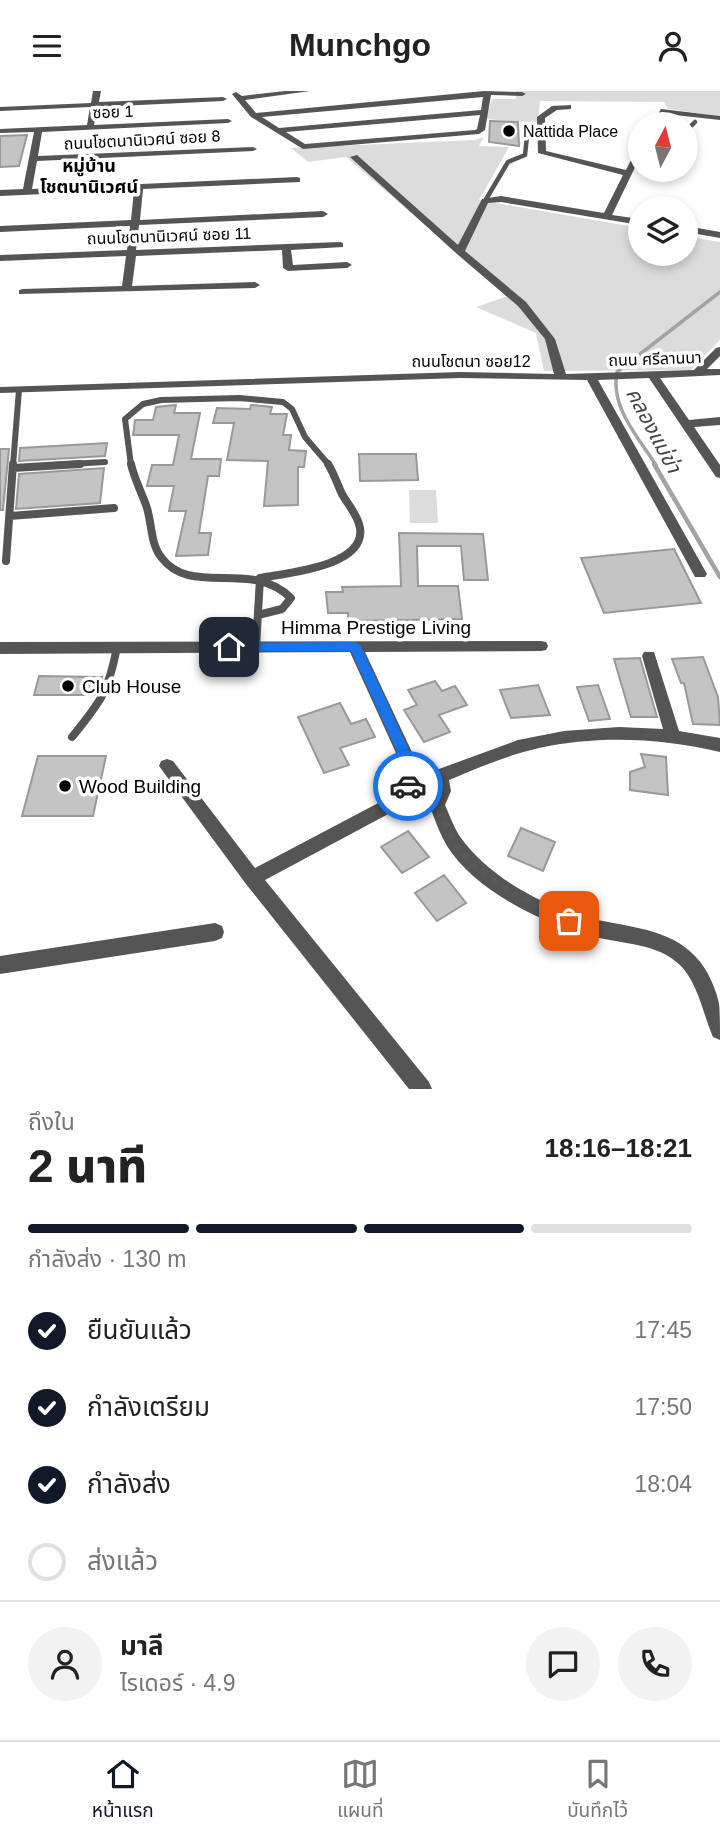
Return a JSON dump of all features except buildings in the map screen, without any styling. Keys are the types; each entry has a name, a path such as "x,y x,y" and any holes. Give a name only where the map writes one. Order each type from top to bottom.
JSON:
{"street":[{"path":"90,127 97,91"},
{"path":"237,95 306,91"},
{"path":"237,95 254,115 303,147 476,132 481,130 487,93"},
{"path":"254,115 487,93 522,94"},
{"path":"0,109 223,99"},
{"path":"568,107 555,108 541,117 542,153 627,173 607,216"},
{"path":"278,131 484,112"},
{"path":"698,115 720,118"},
{"name":"ซอย 1","path":"0,131 228,121"},
{"path":"27,192 39,129"},
{"name":"ถนนโชตนานิเวศน์ ซอย 8","path":"33,159 253,149"},
{"name":"ถนนโชตนา ซอย12","path":"0,390 460,375 561,378 550,339 522,304 354,157"},
{"path":"0,193 297,180"},
{"path":"127,289 139,187"},
{"path":"460,251 485,201 501,199 628,220"},
{"path":"0,229 323,214"},
{"path":"698,231 720,235"},
{"name":"ถนนโชตนานิเวศน์ ซอย 11","path":"0,258 340,245"},
{"path":"286,247 288,268 347,265"},
{"path":"23,292 256,285"},
{"path":"697,373 720,350"},
{"name":"ถนน ศรีลานนา","path":"561,378 720,372"},
{"path":"653,376 719,470"},
{"path":"592,377 700,574"},
{"path":"685,424 720,421"},
{"path":"355,646 415,776"},
{"name":"Himma Prestige Living","path":"0,647 541,646"},
{"path":"649,656 673,737"},
{"path":"436,803 417,803 409,795 408,784 415,776 427,774 438,777 520,745 590,734 673,737 720,745"},
{"path":"167,766 252,878 422,1089"},
{"path":"436,803 445,792 438,777"},
{"path":"252,878 409,795"},
{"path":"436,803 455,843 482,871 521,897 569,921 637,936 662,944 685,957 697,972 720,1030"},
{"path":"0,965 215,932"}],"lane":[{"path":"485,201 508,162 525,155 527,127"},
{"path":"6,561 19,390"},
{"path":"258,615 283,610 291,598 286,590 260,578 217,579 193,576 176,570 163,559 156,547 146,505 132,470 125,419 135,407 151,401 178,398 254,398 284,403 295,411 303,434 330,465 342,495 358,518 360,533 354,548 330,563 260,578"},
{"path":"13,468 105,463"},
{"path":"9,516 114,508"},
{"path":"256,647 260,578"},
{"path":"72,737 102,699 110,682 117,647"}],"shaded area":[{"path":"516,91 720,91 720,116 668,109 664,102 540,101 538,123 486,119 492,99 516,99"},
{"path":"484,137 479,146 509,147 479,200 628,226 628,266 698,266 698,238 720,242 720,340 691,370 544,371 536,333 476,307 508,296 346,157 308,162 291,148 474,140"},
{"path":"409,490 436,490 438,523 410,523"}],"waterway":[{"name":"คลองแม่ข่า","path":"656,465 627,421 618,397 617,372 720,292"},
{"name":"คลองแม่ข่า","path":"654,464 720,577"}],"way so far":[{"path":"408,786 409,795 417,803 436,803 455,843 482,871 521,897 569,921"}],"place":[{"name":"Nattida Place","path":"509,131"},
{"name":"Club House","path":"68,686"},
{"name":"Wood Building","path":"65,786"}],"district":[{"name":"หมู่บ้าน โชตนานิเวศน์","path":"89,176"}],"route":[{"path":"229,647 355,646 415,776 408,786"}]}
